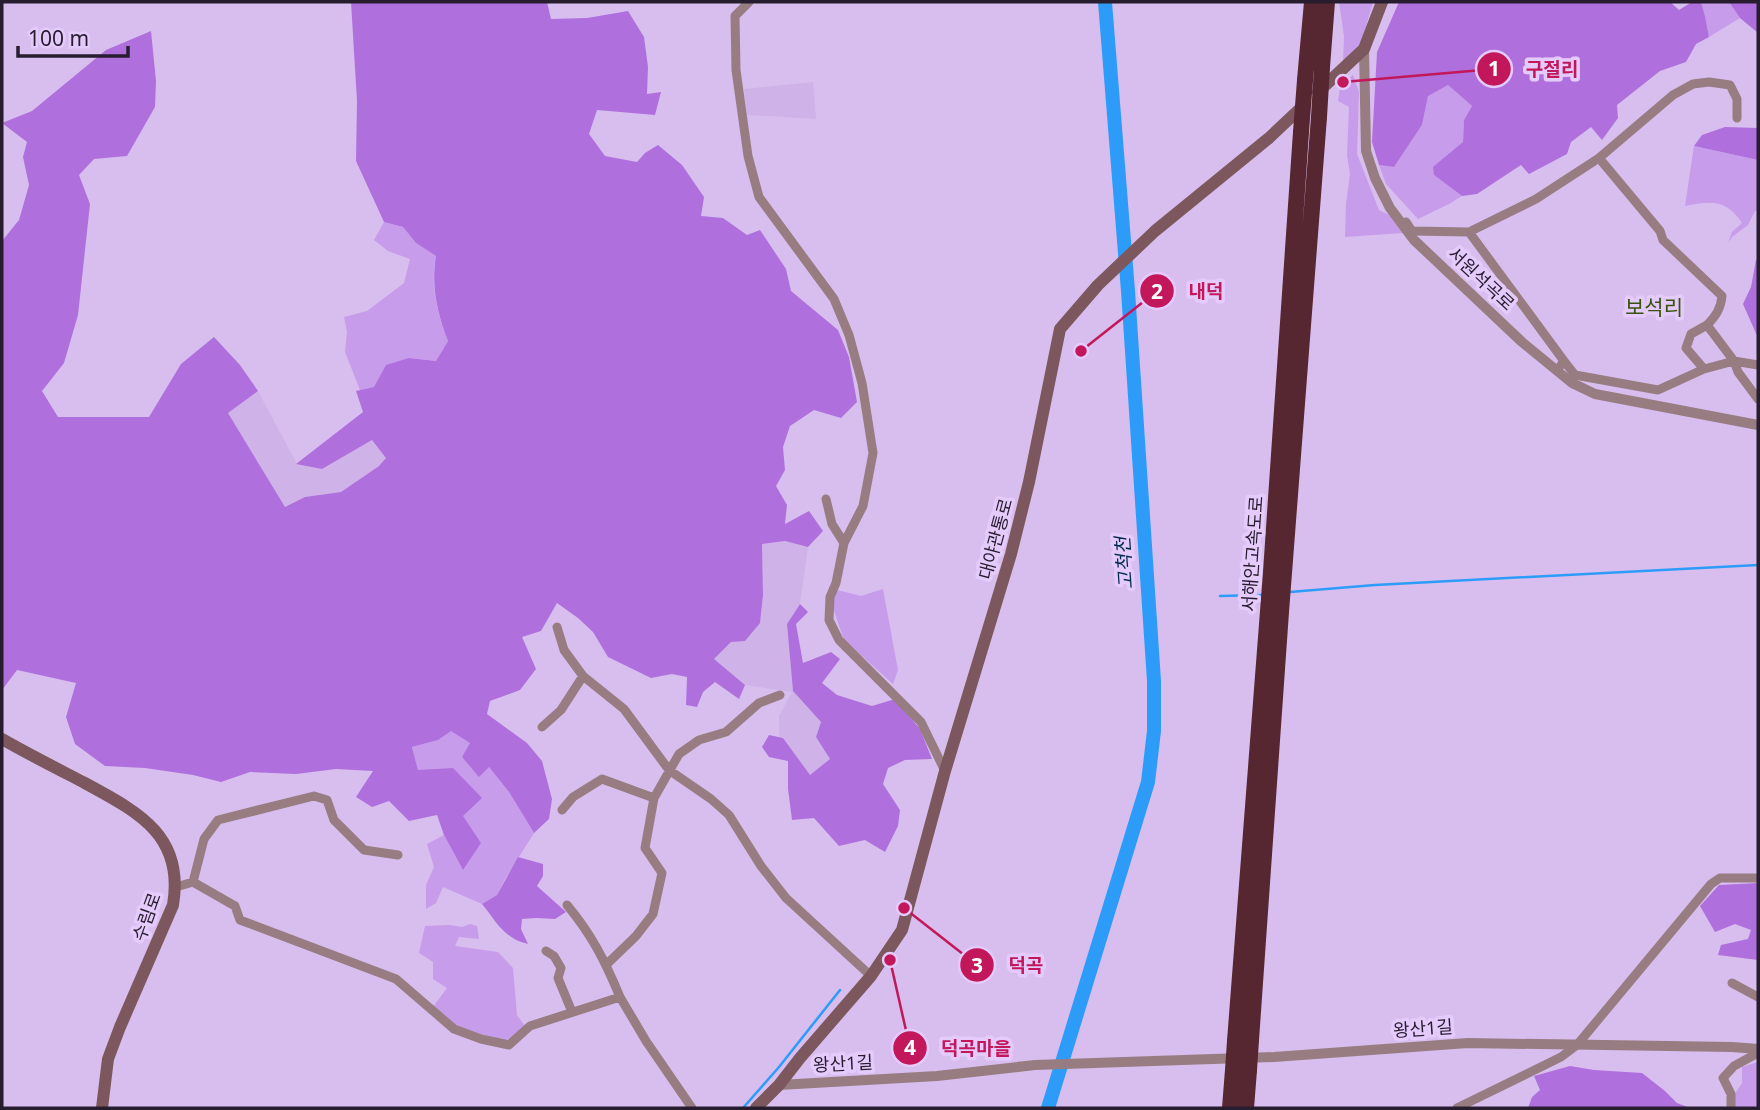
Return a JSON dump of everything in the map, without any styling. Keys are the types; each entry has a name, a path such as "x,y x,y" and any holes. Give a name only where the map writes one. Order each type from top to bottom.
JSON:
{"highway":[{"name":"서해안고속도로","path":"1278,571 1301,132 1312,2"},
{"name":"서해안고속도로","path":"1246,1108 1241,1070 1243,1041 1278,571 1320,117 1327,2"},
{"name":"서해안고속도로","path":"1230,1108 1241,1070"}],"main road":[{"name":"서원석곡로","path":"1364,49 1381,2"},
{"name":"대야관통로","path":"756,1108 779,1085 871,976 902,930 945,771 1011,554 1060,329 1104,279 1148,238 1269,138 1364,49"},
{"name":"수림로","path":"2,739 129,807 154,828 168,848 176,887 170,914 108,1059 102,1108"}],"street":[{"path":"749,2 736,16 736,70 747,156 759,197 834,299 849,335 862,383 873,453 863,506 844,543 836,583 830,597 829,620 839,640 921,722 945,771"},
{"name":"서원석곡로","path":"1364,49 1366,151 1375,178 1390,208 1414,240 1522,342 1557,371 1595,394 1758,425"},
{"path":"1375,178 1412,231 1469,232 1536,199 1599,158 1673,95 1693,84 1709,82 1730,85 1737,99 1737,118"},
{"path":"1599,158 1660,231 1663,240 1722,296 1717,316 1691,334 1686,348 1704,369"},
{"path":"1469,232 1564,361 1574,379 1658,390 1704,369 1734,361 1758,365"},
{"path":"1707,325 1758,399"},
{"path":"1557,371 1564,361"},
{"path":"826,499 832,524 844,543"},
{"path":"557,626 564,650 583,676 624,709 669,770 729,815 761,866 786,898 871,976"},
{"path":"542,727 561,709 583,676"},
{"path":"607,964 653,915 662,873 645,848 654,798 679,754 699,740 726,732 759,703 780,695"},
{"path":"562,810 573,797 602,779 654,798"},
{"path":"193,882 204,839 218,820 314,796 327,800 334,820 364,850 398,855"},
{"path":"1457,1108 1561,1056 1577,1045 1711,884 1720,878 1758,878"},
{"path":"176,887 193,882 235,906 240,920 396,979 454,1029 481,1039 509,1045 530,1026 620,997"},
{"path":"567,905 586,927 607,964 620,997 646,1041 692,1108"},
{"path":"547,951 554,956 561,968 558,978 572,1012"},
{"path":"1732,983 1758,997"},
{"name":"왕산1길","path":"779,1085 937,1076 1035,1065 1274,1057 1468,1043 1732,1047 1758,1051"},
{"path":"1731,1108 1731,1094 1723,1078 1734,1066 1758,1051"}],"shaded area":[{"path":"351,2 547,2 551,19 587,18 628,11 644,37 648,67 647,94 661,92 655,115 597,110 589,134 605,156 637,162 658,145 682,165 704,197 701,216 723,218 747,235 760,230 786,269 791,291 838,330 849,357 857,402 841,418 814,410 790,426 783,447 785,470 776,486 787,505 785,524 809,511 823,531 808,547 785,541 762,544 763,595 760,623 745,641 731,642 714,659 745,685 739,699 715,682 703,692 697,707 686,705 687,677 672,674 651,678 608,657 593,632 557,603 541,631 522,637 536,669 520,690 490,701 487,714 527,743 542,761 552,799 549,819 534,833 509,792 489,767 479,777 462,757 470,743 451,731 438,740 412,747 418,770 453,768 482,798 463,816 481,843 463,870 444,835 437,815 409,821 389,801 372,807 356,797 373,771 336,769 296,774 250,772 221,782 145,768 105,766 75,744 66,717 76,683 17,670 2,690 2,241 19,220 29,185 23,157 27,142 2,123 32,111 106,50 151,31 156,81 155,107 127,156 94,159 79,175 90,204 78,315 64,363 42,391 58,417 149,417 181,364 214,337 240,365 258,391 228,413 285,507 305,497 341,492 379,466 386,458 372,440 322,469 296,464 363,412 356,391 374,387 386,365 409,358 436,361 448,341 436,299 436,256 416,243 403,227 384,222 356,161 357,101"},
{"path":"1339,2 1373,2 1361,44 1343,63 1344,36"},
{"path":"1399,2 1670,2 1679,10 1692,2 1701,2 1709,37 1696,44 1686,62 1660,71 1617,105 1618,118 1602,140 1591,127 1571,142 1567,154 1529,174 1521,165 1477,194 1462,196 1434,175 1433,167 1463,142 1464,120 1472,106 1448,85 1428,96 1422,125 1394,167 1379,165 1372,142 1377,52"},
{"path":"1701,2 1729,2 1740,18 1709,37"},
{"path":"1729,2 1758,2 1758,33 1740,18"},
{"path":"1353,75 1359,92 1357,154 1379,210 1389,215 1403,233 1345,237 1350,174 1347,155 1349,107 1338,101 1340,87"},
{"path":"813,82 816,119 747,115 744,89"},
{"path":"1448,85 1472,106 1464,120 1463,142 1434,175 1462,196 1418,219 1386,184 1379,165 1394,167 1422,125 1428,95"},
{"path":"1725,127 1758,128 1758,160 1694,146 1702,135"},
{"path":"1694,146 1758,160 1758,210 1748,225 1728,243 1732,232 1742,223 1736,215 1717,204 1685,206"},
{"path":"384,222 403,227 416,243 436,256 436,299 448,341 436,361 409,358 374,387 360,390 345,352 347,332 344,317 367,311 404,283 410,259 388,251 374,240"},
{"path":"1758,259 1758,338 1743,304 1751,287"},
{"path":"258,391 297,464 322,469 372,440 387,458 341,492 305,497 285,508 228,413"},
{"path":"785,541 808,547 800,604 787,624 793,691 821,722 816,737 830,759 810,776 783,738 779,737 779,716 792,692 745,685 714,659 731,642 760,623 763,595 762,544"},
{"path":"883,589 898,670 893,684 844,640 832,605 837,590 861,596"},
{"path":"800,604 808,612 796,624 803,663 831,652 840,659 822,683 837,695 872,706 895,699 920,729 932,759 905,760 888,768 883,784 900,810 898,826 885,852 865,840 839,846 814,818 792,820 788,761 769,757 762,747 769,735 783,738 810,775 830,759 816,737 821,722 793,691 787,624"},
{"path":"451,730 471,743 462,758 489,767 509,792 534,833 497,895 482,904 443,887 436,903 426,909 426,885 434,867 427,844 444,835 463,870 418,770 412,747 438,740"},
{"path":"518,857 543,864 543,876 537,886 566,912 555,919 522,919 521,929 528,944 506,933 482,904 497,895"},
{"path":"1758,883 1758,960 1718,955 1721,945 1748,939 1751,930 1735,924 1715,932 1700,906 1719,885"},
{"path":"470,924 477,926 479,939 459,937 455,946 498,952 513,968 517,1015 525,1026 504,1041 458,1027 433,1007 447,988 433,979 433,962 419,953 425,926 462,927"},
{"path":"1758,1062 1758,1108 1735,1108 1734,1095 1742,1083 1742,1067"},
{"path":"1570,1066 1642,1073 1677,1103 1690,1108 1528,1108 1532,1097 1540,1090 1534,1076"}],"waterway":[{"name":"고척천","path":"1048,1108 1148,782 1154,731 1154,681 1128,291 1105,2"},
{"path":"1290,592 1758,565"},
{"path":"1220,596 1262,595"},
{"path":"743,1108 840,990"}],"place":[{"name":"구절리","path":"1343,82"},
{"name":"내덕","path":"1081,351"},
{"name":"덕곡","path":"904,908"},
{"name":"덕곡마을","path":"890,960"}],"district":[{"name":"보석리","path":"1654,308"}]}
